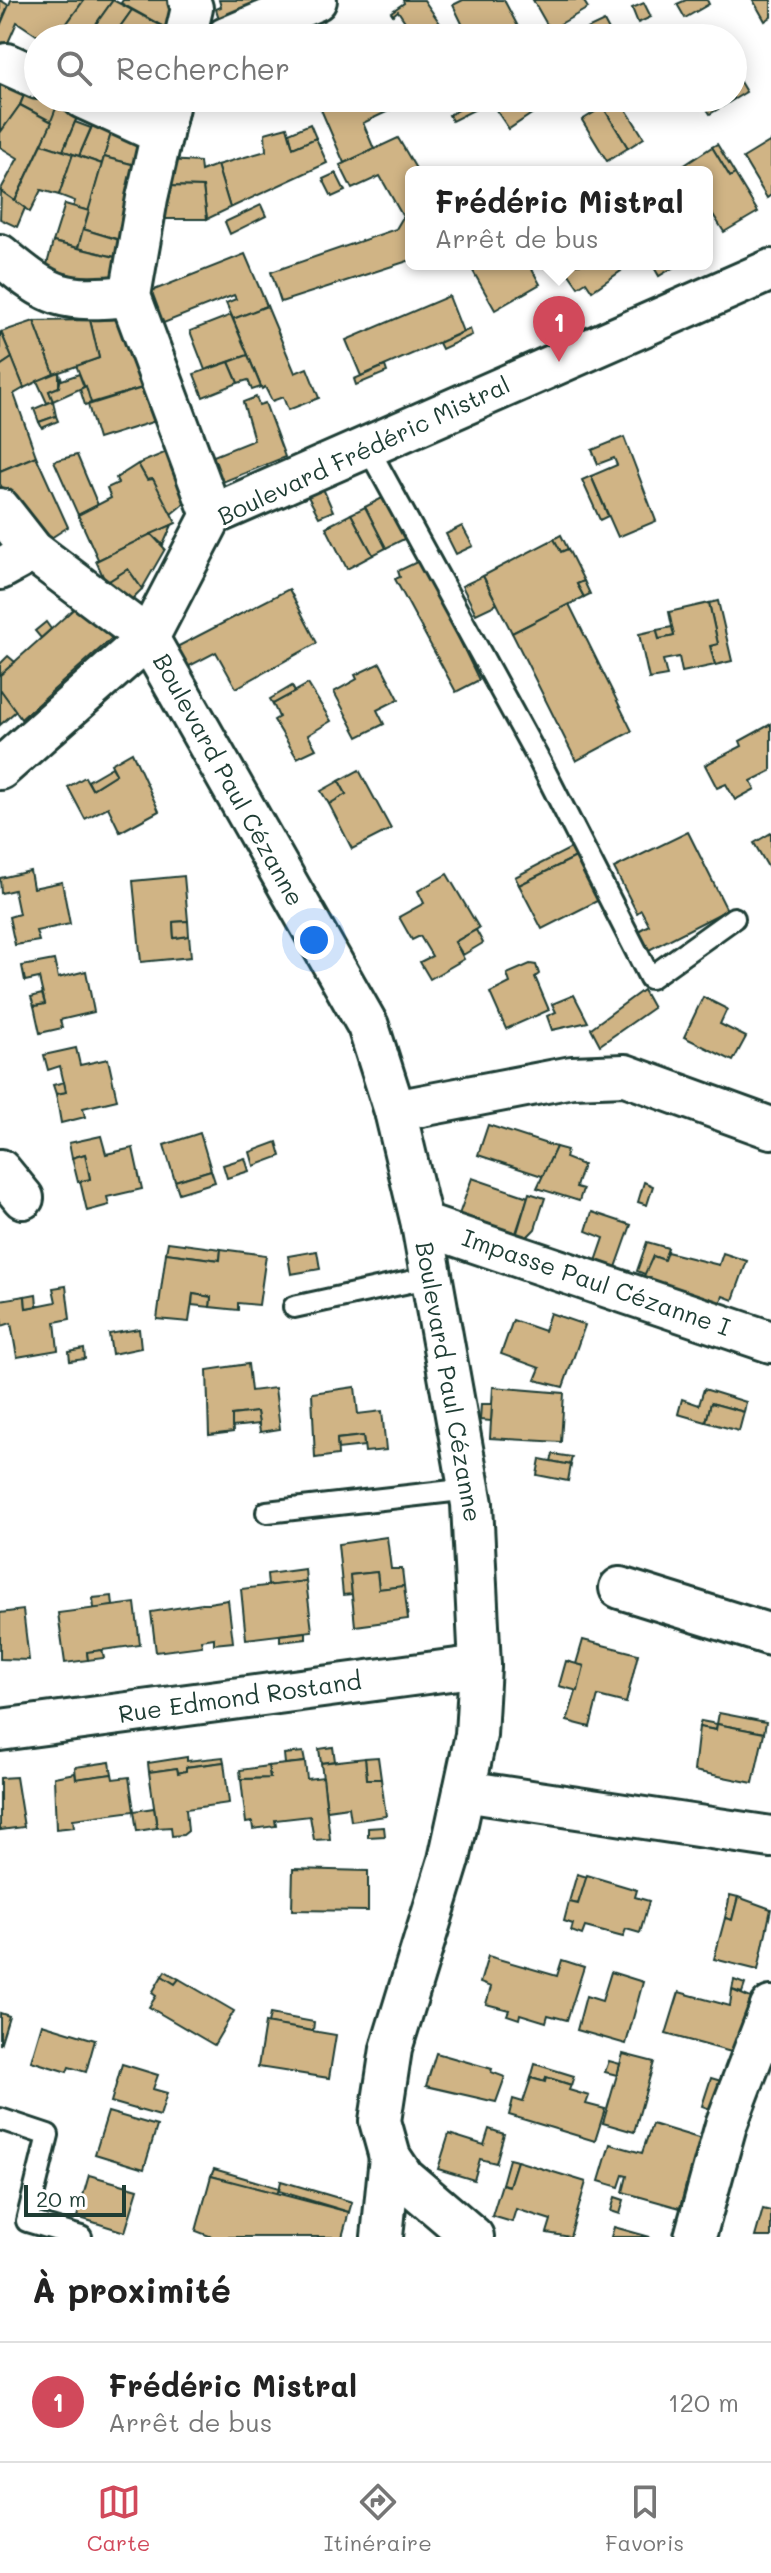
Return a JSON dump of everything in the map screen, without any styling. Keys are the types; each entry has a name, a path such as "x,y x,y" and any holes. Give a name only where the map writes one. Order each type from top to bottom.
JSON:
{"street":[{"path":"188,24 192,8 189,0"},
{"path":"259,24 316,0"},
{"path":"166,116 130,296 212,515"},
{"path":"0,255 35,285 76,300 130,296"},
{"name":"Boulevard Frédéric Mistral","path":"148,638 212,515 771,270"},
{"path":"0,509 17,560 148,638 0,769"},
{"name":"Boulevard Paul Cézanne","path":"148,638 368,1026 395,1111 422,1224 470,1489 480,1666 476,1735 449,1860 391,2049 380,2121 390,2157 404,2178 473,2237"},
{"path":"395,1111 572,1077 625,1075 771,1128"},
{"name":"Impasse Paul Cézanne I","path":"422,1224 771,1342"},
{"path":"620,1588 771,1635"},
{"name":"Rue Edmond Rostand","path":"0,1730 480,1666"},
{"path":"464,1791 771,1837"},
{"path":"695,2237 726,2125 771,2007"},
{"path":"382,2237 390,2157"}],"lane":[{"path":"367,446 540,762 650,978 734,918"},
{"path":"294,1307 432,1277"},
{"path":"267,1512 470,1489"},
{"path":"0,2119 48,2135 27,2221 81,2237"}],"building":[{"path":"0,0 8,5 0,26"},
{"path":"11,0 84,0 66,24 24,24 24,27 17,22 0,61 0,26"},
{"path":"84,0 113,0 96,24 66,24"},
{"path":"113,0 132,10 122,24 96,24"},
{"path":"123,0 178,0 176,24 159,24 121,3"},
{"path":"219,0 271,0 220,22 216,9 221,7"},
{"path":"403,0 424,0 440,24 407,24 398,11 393,15 391,12 404,3"},
{"path":"463,0 504,0 517,24 462,24 453,5"},
{"path":"533,0 583,0 588,8 560,24 547,24"},
{"path":"686,0 707,0 709,4 685,18 677,4"},
{"path":"753,0 771,0 771,17 765,21"},
{"path":"644,3 651,17 638,23 632,8"},
{"path":"132,10 158,24 122,24"},
{"path":"0,64 24,78 24,95 0,133"},
{"path":"20,105 24,107 24,112 33,112 52,122 15,201 0,191 18,158 0,147 0,133"},
{"path":"33,112 55,112 52,122"},
{"path":"55,112 79,112 63,151 42,144"},
{"path":"322,112 386,112 363,123 374,149 344,163"},
{"path":"455,112 470,112 452,121 449,115"},
{"path":"497,112 534,112 509,129"},
{"path":"595,112 606,112 628,148 607,161 582,120"},
{"path":"606,112 628,112 644,138 628,148"},
{"path":"97,115 115,120 102,164 79,156"},
{"path":"115,120 150,138 143,167 104,157"},
{"path":"75,122 91,128 79,156 63,151"},
{"path":"310,124 316,138 293,148 289,133"},
{"path":"287,127 293,148 316,138 327,163 230,208 217,165 266,151 265,133"},
{"path":"398,138 414,166 405,166 405,262 281,302 271,272 396,229 403,217 380,176 352,189 340,165"},
{"path":"771,141 771,195 767,198 743,158"},
{"path":"42,144 73,154 59,195 41,190 30,212 15,201"},
{"path":"717,144 735,174 730,177 712,147"},
{"path":"712,147 730,177 735,174 758,212 724,232 713,215 713,166 683,166"},
{"path":"73,154 102,164 89,211 73,207 75,201 59,195"},
{"path":"104,157 143,167 134,196 126,195 124,207 132,208 126,242 83,229"},
{"path":"168,160 200,162 201,171 217,165 230,208 207,219 203,187 163,186"},
{"path":"336,173 345,191 332,197 323,179"},
{"path":"163,186 203,187 207,219 156,219"},
{"path":"1,191 25,208 17,227 0,219"},
{"path":"65,204 89,211 78,248 53,242"},
{"path":"261,205 266,216 230,234 225,222"},
{"path":"83,229 126,242 123,259 78,248"},
{"path":"53,242 123,259 120,278 109,276 107,285 46,268"},
{"path":"245,254 267,306 233,319 226,303 236,299 234,295 156,326 144,294"},
{"path":"472,270 532,270 540,284 495,310"},
{"path":"566,270 621,271 592,291 586,282 578,287"},
{"path":"656,270 669,270 659,276"},
{"path":"449,296 463,332 361,376 346,340"},
{"path":"267,306 295,373 307,368 319,398 288,410 283,397 272,401 265,387 262,389 233,319"},
{"path":"231,315 248,355 205,370 190,331"},
{"path":"128,319 152,385 91,403 76,365 99,358 90,320"},
{"path":"90,320 99,358 54,374 34,321"},
{"path":"34,321 54,374 24,388 1,332"},
{"path":"470,329 472,335 442,349 439,343"},
{"path":"0,333 12,358 0,366"},
{"path":"248,355 261,387 252,390 248,380 238,383 229,362"},
{"path":"12,358 24,388 14,394 36,456 0,471 0,366"},
{"path":"229,362 238,383 203,397 194,374"},
{"path":"385,366 387,372 356,385 354,379"},
{"path":"59,372 59,387 49,391 53,401 47,403 37,381"},
{"path":"79,374 84,387 53,401 49,391 59,387 61,377 62,380"},
{"path":"152,385 165,418 98,439 88,405"},
{"path":"86,386 91,403 85,405 80,389"},
{"path":"256,397 259,405 265,403 285,457 215,485 206,459 254,440 243,402"},
{"path":"53,401 56,416 39,422 34,409"},
{"path":"56,416 58,421 42,428 39,422"},
{"path":"624,437 656,521 618,537 591,476 617,465 614,458 598,464 592,450"},
{"path":"176,448 192,497 170,515 153,479 147,480 138,464"},
{"path":"77,455 98,505 78,515 54,461"},
{"path":"36,456 68,527 37,547 0,484 0,471"},
{"path":"138,464 147,480 153,479 176,523 96,561 98,559 78,515 111,498 107,488 118,483 116,478"},
{"path":"591,476 608,516 600,520 582,480"},
{"path":"321,484 333,511 319,517 305,491"},
{"path":"386,496 408,537 386,548 365,507"},
{"path":"365,507 386,548 373,555 351,514"},
{"path":"351,514 373,555 347,569 326,527"},
{"path":"172,525 163,545 151,534"},
{"path":"462,526 473,546 456,554 446,534"},
{"path":"151,534 165,549 142,589 128,569 106,583 96,561"},
{"path":"561,535 568,549 561,552 554,539"},
{"path":"554,539 561,552 568,549 584,581 577,584 584,597 512,633 483,576"},
{"path":"421,560 479,680 456,692 395,579 400,577 398,571"},
{"path":"128,569 142,589 128,603 106,583"},
{"path":"483,576 497,604 476,614 462,586"},
{"path":"584,581 590,594 584,597 577,584"},
{"path":"289,589 317,643 236,688 216,652 180,671 169,651"},
{"path":"718,601 732,661 715,665 710,646 718,644 709,603"},
{"path":"709,603 718,644 710,646 715,665 682,672 679,657 663,660 667,676 649,679 639,634 657,630 659,639 674,636 669,612"},
{"path":"569,604 632,731 576,761 512,633"},
{"path":"78,605 112,638 21,719 0,689 0,675"},
{"path":"46,622 51,629 41,638 35,631"},
{"path":"672,627 674,636 659,639 657,630"},
{"path":"8,656 15,662 0,675 0,664"},
{"path":"380,663 399,699 377,710 384,724 358,737 334,692 357,679 355,675"},
{"path":"308,684 331,721 308,735 316,749 297,758 274,720 279,717 273,704"},
{"path":"292,686 295,692 273,704 270,699"},
{"path":"0,689 16,711 0,725"},
{"path":"771,724 771,771 751,781 755,789 735,800 726,784 717,788 705,765 742,746 740,741"},
{"path":"132,752 159,811 120,832 108,807 85,819 68,787 85,777 92,789 116,774 111,764"},
{"path":"112,767 116,774 92,789 88,781"},
{"path":"359,770 391,829 352,849 329,804 346,794 339,781"},
{"path":"339,781 346,794 329,804 321,791"},
{"path":"688,832 727,910 649,950 638,931 649,925 641,910 637,913 614,868"},
{"path":"771,833 771,872 754,843"},
{"path":"571,848 576,857 519,885 515,877"},
{"path":"576,857 599,900 542,929 519,885"},
{"path":"30,871 33,888 62,882 70,924 36,931 39,941 15,945 9,917 19,914 14,890 1,893 0,878"},
{"path":"447,874 479,928 455,942 464,959 430,979 420,962 432,956 420,936 412,940 399,917 424,903 418,891"},
{"path":"184,876 188,921 173,922 174,938 189,936 191,957 141,962 133,881"},
{"path":"188,921 189,936 174,938 173,922"},
{"path":"476,930 483,943 463,955 455,942"},
{"path":"54,960 58,978 86,971 94,1012 60,1020 62,1028 40,1033 34,1006 45,1004 39,978 25,981 22,966"},
{"path":"530,964 536,965 539,974 535,977 549,1010 506,1029 490,993 510,983 507,974"},
{"path":"643,990 653,1008 600,1045 591,1028"},
{"path":"42,994 45,1004 34,1006 31,997"},
{"path":"574,995 588,1022 552,1030 547,1016 556,1012 552,1004"},
{"path":"703,997 727,1009 720,1024 746,1037 733,1061 684,1037"},
{"path":"76,1048 80,1065 108,1059 117,1100 83,1108 85,1117 61,1123 56,1094 66,1092 60,1066 48,1070 44,1055"},
{"path":"64,1082 66,1092 56,1094 53,1085"},
{"path":"488,1125 556,1147 545,1177 478,1155"},
{"path":"200,1133 211,1170 175,1181 164,1145"},
{"path":"101,1136 106,1154 133,1148 142,1189 107,1197 109,1205 87,1211 80,1181 90,1179 85,1154 72,1158 69,1143"},
{"path":"277,1142 281,1156 254,1166 250,1152"},
{"path":"556,1147 567,1150 565,1158 583,1165 576,1187 583,1189 579,1201 537,1188"},
{"path":"85,1154 90,1179 78,1182 72,1158"},
{"path":"245,1158 249,1171 227,1178 223,1165"},
{"path":"211,1170 215,1182 179,1193 175,1181"},
{"path":"472,1178 528,1197 513,1242 456,1223"},
{"path":"644,1182 653,1186 647,1205 638,1202"},
{"path":"529,1193 545,1198 535,1229 525,1239 516,1236"},
{"path":"592,1212 631,1225 614,1273 594,1267 604,1238 586,1231"},
{"path":"168,1242 221,1249 220,1260 166,1253"},
{"path":"647,1242 668,1248 664,1260 653,1256 647,1275 637,1271"},
{"path":"221,1249 266,1255 259,1305 238,1303 238,1310 210,1307 211,1297 193,1294 189,1322 157,1319 166,1253 220,1260"},
{"path":"317,1251 320,1269 291,1274 288,1256"},
{"path":"667,1252 719,1265 723,1253 747,1261 733,1300 723,1296 719,1306 639,1287 653,1256 664,1260"},
{"path":"66,1286 70,1319 55,1322 58,1350 17,1357 11,1323 2,1326 0,1300 25,1296 26,1308 56,1302 53,1288"},
{"path":"36,1294 37,1306 26,1308 25,1296"},
{"path":"193,1294 211,1297 210,1307 192,1305"},
{"path":"550,1313 585,1325 563,1387 535,1380 540,1368 501,1354 513,1320 544,1331"},
{"path":"139,1329 141,1348 112,1354 109,1334"},
{"path":"84,1349 85,1359 70,1361 69,1352"},
{"path":"248,1364 251,1391 275,1388 280,1429 260,1432 257,1412 232,1415 233,1432 209,1435 207,1370"},
{"path":"355,1387 358,1414 382,1411 386,1450 365,1452 363,1436 337,1439 338,1455 315,1458 312,1393"},
{"path":"493,1387 564,1393 561,1442 490,1438"},
{"path":"704,1389 746,1402 744,1412 711,1403 706,1422 678,1414 682,1399 699,1405"},
{"path":"711,1403 744,1412 739,1431 706,1422"},
{"path":"481,1404 492,1404 491,1421 480,1420"},
{"path":"257,1412 259,1424 232,1427 232,1415"},
{"path":"363,1436 364,1446 338,1449 337,1439"},
{"path":"553,1454 572,1457 570,1465 551,1461"},
{"path":"540,1459 571,1465 568,1481 537,1475"},
{"path":"387,1537 391,1569 402,1569 404,1586 379,1589 377,1572 350,1575 352,1594 343,1595 338,1544"},
{"path":"305,1569 306,1581 268,1586 267,1574"},
{"path":"377,1572 379,1589 404,1586 408,1619 355,1626 350,1575"},
{"path":"306,1581 312,1631 246,1639 241,1589"},
{"path":"112,1596 113,1606 94,1609 93,1598"},
{"path":"228,1600 233,1642 214,1644 214,1638 201,1640 202,1646 156,1652 151,1612"},
{"path":"135,1603 140,1645 87,1652 88,1660 65,1663 58,1613"},
{"path":"23,1610 29,1660 0,1659 0,1613"},
{"path":"306,1632 306,1639 280,1642 280,1635"},
{"path":"583,1640 638,1654 626,1703 598,1696 590,1727 567,1721 584,1666 576,1664"},
{"path":"102,1650 104,1658 88,1660 87,1652"},
{"path":"566,1661 584,1666 578,1691 559,1686"},
{"path":"719,1713 766,1722 764,1733 717,1724"},
{"path":"701,1721 717,1724 716,1730 699,1727"},
{"path":"717,1724 764,1733 753,1783 694,1771 699,1727 716,1730"},
{"path":"333,1747 335,1761 321,1763 319,1749"},
{"path":"303,1752 305,1762 285,1764 284,1754"},
{"path":"187,1757 187,1761 223,1757 224,1762 186,1767 186,1771 178,1773 177,1768 149,1772 148,1763"},
{"path":"378,1757 381,1779 367,1779 365,1758"},
{"path":"365,1758 367,1779 381,1779 386,1816 351,1821 349,1807 327,1810 321,1763"},
{"path":"110,1762 112,1774 76,1779 75,1767"},
{"path":"224,1762 229,1803 186,1809 188,1831 183,1835 172,1836 171,1827 157,1828 149,1772 177,1768 178,1773 186,1771 186,1767"},
{"path":"305,1762 307,1779 323,1777 330,1839 314,1840 310,1816 275,1820 276,1826 253,1829 252,1822 246,1823 241,1779 270,1778 268,1766"},
{"path":"268,1766 270,1778 241,1779 240,1770"},
{"path":"75,1773 76,1779 112,1774 113,1779 129,1777 134,1811 73,1819 74,1827 56,1829 54,1777"},
{"path":"16,1777 24,1827 0,1830 0,1778"},
{"path":"154,1808 157,1828 137,1831 134,1811"},
{"path":"384,1827 385,1836 368,1837 368,1828"},
{"path":"293,1869 368,1871 368,1911 292,1910"},
{"path":"577,1874 587,1877 578,1904 569,1902"},
{"path":"587,1875 637,1890 635,1897 649,1901 640,1933 626,1929 623,1937 585,1927 582,1935 571,1931 573,1924 564,1921 569,1902 578,1904"},
{"path":"730,1895 738,1897 732,1920 725,1918"},
{"path":"738,1897 771,1909 758,1970 714,1959 725,1918 732,1920"},
{"path":"488,1956 557,1976 562,1960 584,1967 567,2020 548,2015 546,2022 520,2014 519,2019 507,2015 509,2010 486,2004 491,1987 480,1983"},
{"path":"165,1971 179,1979 175,1984 162,1976"},
{"path":"611,1972 643,1982 626,2044 577,2030 586,1996 602,2001"},
{"path":"162,1976 175,1984 179,1979 234,2011 214,2045 149,2007 156,1996 152,1993"},
{"path":"734,1980 745,1984 742,1993 732,1990"},
{"path":"732,1990 751,1998 735,2053 666,2034 679,1992 730,2006"},
{"path":"0,2013 9,2016 0,2045"},
{"path":"270,2014 314,2022 313,2031 268,2024"},
{"path":"265,2023 336,2035 329,2078 258,2067"},
{"path":"42,2024 95,2040 86,2072 69,2067 67,2072 31,2061"},
{"path":"436,2053 492,2069 491,2072 505,2077 496,2102 426,2086"},
{"path":"623,2054 654,2062 634,2132 603,2123"},
{"path":"609,2061 620,2064 617,2075 605,2072"},
{"path":"122,2064 158,2075 153,2089 167,2093 160,2116 111,2102"},
{"path":"535,2064 574,2076 571,2085 546,2077 545,2082 531,2078"},
{"path":"546,2077 571,2085 569,2090 589,2096 586,2104 605,2109 595,2141 509,2115 513,2099 523,2102 531,2078 545,2082"},
{"path":"711,2078 721,2081 713,2110 702,2106"},
{"path":"108,2112 157,2126 144,2169 95,2154"},
{"path":"652,2124 705,2140 692,2186 686,2185 680,2208 623,2192 627,2176 623,2175 619,2187 599,2181 610,2144 642,2153"},
{"path":"489,2129 504,2134 496,2163 480,2159 474,2180 438,2169 449,2134 484,2145"},
{"path":"509,2159 517,2161 509,2186 502,2184"},
{"path":"517,2161 586,2182 570,2237 547,2233 551,2220 516,2209 512,2222 492,2216 502,2184 509,2186"},
{"path":"214,2169 279,2188 277,2195 211,2176"},
{"path":"89,2175 138,2189 125,2232 77,2217"},
{"path":"211,2176 349,2212 342,2237 212,2237 196,2231"},
{"path":"281,2181 352,2202 349,2212 279,2191"},
{"path":"615,2197 624,2200 620,2214 611,2211"},
{"path":"763,2209 771,2211 771,2237 755,2237"},
{"path":"614,2227 650,2237 611,2237"}],"place":[{"name":"Frédéric Mistral","path":"559,362"}]}
